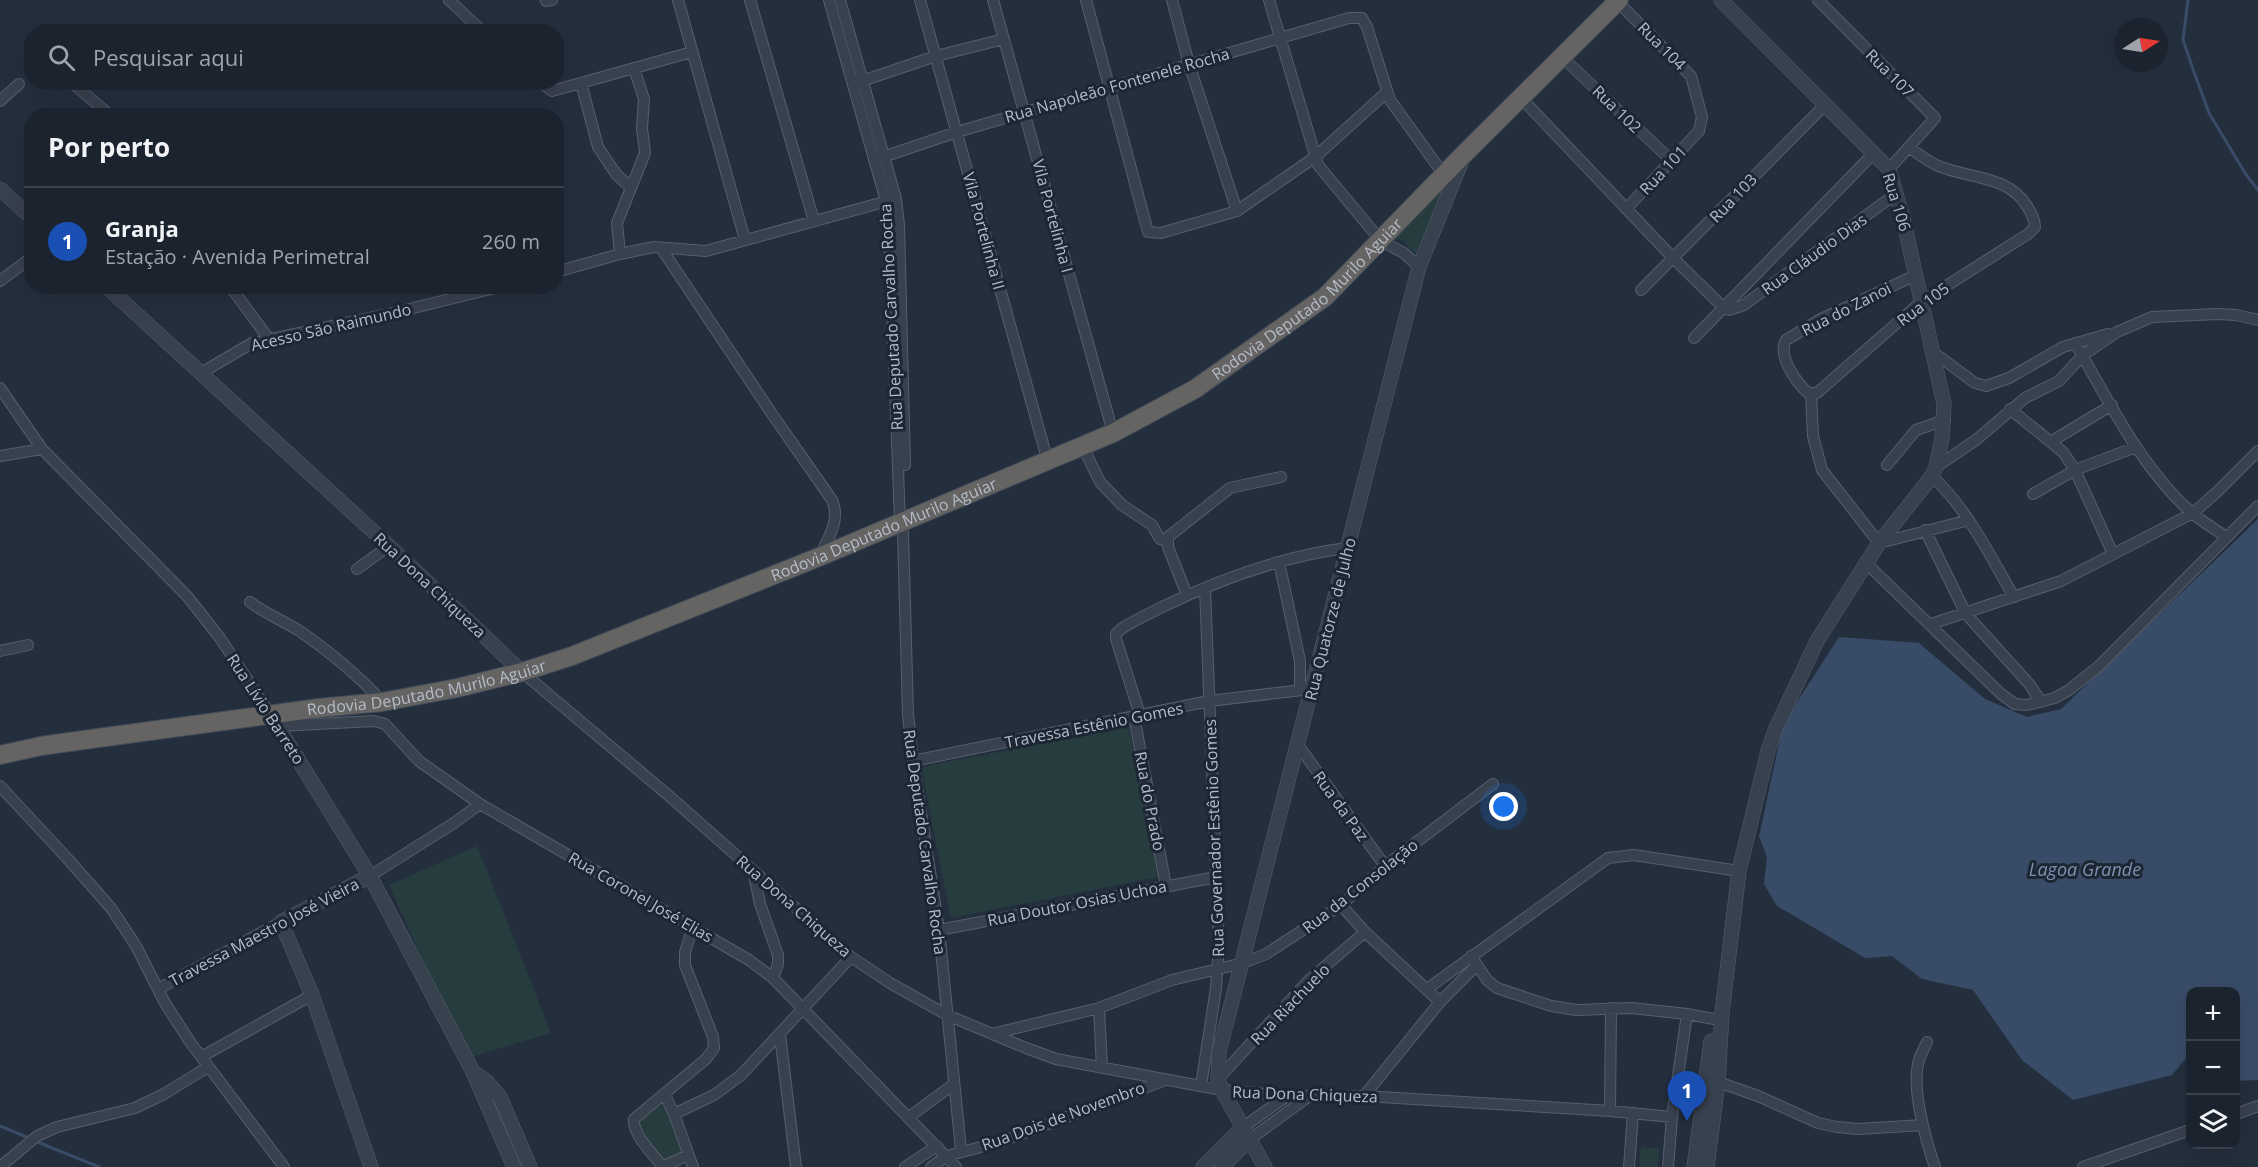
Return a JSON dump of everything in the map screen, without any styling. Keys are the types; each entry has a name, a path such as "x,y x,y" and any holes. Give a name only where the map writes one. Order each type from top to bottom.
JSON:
{"highway":[{"name":"Rodovia Deputado Murilo Aguiar","path":"0,754 41,746 274,720 457,688 522,672 572,656 819,556 903,526 1083,447 1195,389 1266,341 1325,297 1382,241 1443,175 1619,1"}],"street":[{"path":"449,0 474,24"},
{"path":"678,0 745,240"},
{"path":"750,0 814,221"},
{"name":"Rua Deputado Carvalho Rocha","path":"829,0 857,82 891,200 889,225 898,367 908,714 939,930 962,1150"},
{"name":"Rua Deputado Carvalho Rocha","path":"840,0 857,82"},
{"name":"Vila Portelinha II","path":"920,0 1048,462"},
{"name":"Vila Portelinha I","path":"993,0 1113,433"},
{"path":"1086,0 1148,232 1161,232 1237,211 1315,157 1387,92 1404,122 1443,175"},
{"path":"1172,0 1189,64 1237,211"},
{"path":"1269,0 1318,165 1382,241 1404,253 1419,267"},
{"name":"Rua 106","path":"1721,0 1889,169 1916,275 1944,404 1945,420 1934,471"},
{"name":"Rua 107","path":"1818,0 1935,118 1889,169"},
{"name":"Rua 104","path":"1619,1 1691,76 1702,117 1699,131"},
{"name":"Rua Napoleão Fontenele Rocha","path":"879,158 1024,112 1349,18 1362,18 1367,27 1387,92"},
{"path":"857,82 936,56 1004,39"},
{"path":"564,88 692,52"},
{"name":"Rua 102","path":"1562,57 1672,161"},
{"path":"620,254 617,223 645,153 642,128 644,99 634,68"},
{"path":"581,83 598,147 616,174 631,188"},
{"path":"0,101 20,84"},
{"path":"80,90 102,108"},
{"path":"1521,98 1674,259 1726,308"},
{"name":"Rua 103","path":"1641,290 1825,105"},
{"name":"Rua 101","path":"1626,209 1699,131"},
{"name":"Rua 105","path":"1814,393 1921,302 2028,234 2035,224 2025,203 2011,189 1989,179 1937,166 1909,147"},
{"name":"Rua Quatorze de Julho","path":"1220,1084 1220,1052 1298,745 1306,689 1347,548 1419,267 1465,153"},
{"path":"1695,338 1874,154"},
{"path":"0,189 24,211"},
{"name":"Rua Cláudio Dias","path":"1726,308 1744,305 1897,194"},
{"path":"564,270 654,247 706,251 891,200"},
{"path":"662,248 832,500 836,513 835,521 819,556"},
{"path":"0,281 24,263"},
{"name":"Rua do Zanoi","path":"1814,393 1805,391 1794,375 1782,349 1786,340 1815,322 1916,275"},
{"name":"Rua Dona Chiqueza","path":"115,294 389,546 522,672 588,726 851,957 890,983 947,1015 1056,1059 1201,1086 1220,1084 1287,1096 1364,1096 1672,1117"},
{"path":"236,294 269,339"},
{"name":"Acesso São Raimundo","path":"201,373 252,343 468,294"},
{"path":"1933,352 1975,383 1986,386 2009,378 2075,343 2117,332 2152,317 2218,314 2258,320"},
{"path":"1707,1167 1707,1124 1718,1016 1739,872 1759,783 1776,728 1817,641 1865,562 1934,471 1976,440 2010,409 2035,392 2059,381 2083,356 2117,332"},
{"path":"2075,343 2136,447 2160,478 2193,513 2226,537"},
{"name":"Rua Lívio Barreto","path":"0,388 42,449 187,596 220,638 274,720 370,876 473,1072 514,1167"},
{"path":"1814,393 1813,436 1822,470 1879,543"},
{"path":"2052,441 2112,405"},
{"path":"2010,409 2063,452 2075,470 2113,554"},
{"path":"1887,465 1916,430 1945,420"},
{"path":"1083,447 1101,482 1122,505 1152,525 1161,539 1167,541"},
{"path":"2033,494 2075,470 2136,447"},
{"path":"0,456 42,449"},
{"path":"1931,624 2061,581 2193,513 2258,451"},
{"path":"1934,471 1969,520 2014,597"},
{"path":"1167,541 1174,531 1230,488 1281,477"},
{"path":"1865,562 2009,700 2015,704 2027,705 2062,695 2099,666 2258,506"},
{"path":"1879,543 1969,520"},
{"path":"1925,530 1966,614 2030,685 2041,702"},
{"path":"1167,541 1187,595 1279,562 1347,548"},
{"path":"357,569 389,546"},
{"path":"1279,562 1306,689"},
{"name":"Rua Governador Estênio Gomes","path":"1201,1086 1218,969 1205,588"},
{"name":"Rua do Prado","path":"1166,886 1137,716 1116,634 1127,624 1187,595"},
{"path":"250,602 267,615 303,634 347,669 382,702"},
{"path":"0,651 28,645"},
{"name":"Travessa Estênio Gomes","path":"913,761 1209,701 1306,689"},
{"name":"Rua Coronel José Elias","path":"274,720 379,722 391,730 427,767 480,804 749,960 773,978 956,1167"},
{"name":"Rua da Paz","path":"1298,745 1385,866"},
{"name":"Rua da Consolação","path":"992,1034 1099,1008 1172,980 1243,963 1266,954 1341,905 1385,866 1493,784"},
{"path":"0,786 111,908 136,946 174,1016 201,1057 284,1167"},
{"path":"370,876 454,824 480,804"},
{"path":"1427,989 1474,961 1608,858 1634,855 1739,872"},
{"path":"753,870 756,892 778,955 778,964 773,978"},
{"name":"Travessa Maestro José Vieira","path":"158,989 370,876"},
{"name":"Rua Doutor Osias Uchoa","path":"939,930 1216,877"},
{"path":"1341,905 1365,932 1440,1002"},
{"path":"281,922 312,995 371,1167"},
{"path":"688,1155 662,1167 638,1134 633,1122 638,1113 665,1095 706,1059 714,1048 713,1037 684,965 685,952 693,927"},
{"name":"Rua Riachuelo","path":"1220,1084 1308,981 1365,932"},
{"path":"674,1114 714,1095 741,1075 851,957"},
{"path":"1364,1096 1474,961"},
{"path":"1474,961 1487,980 1497,988 1551,1006 1577,1010 1611,1008 1718,1016"},
{"path":"201,1057 312,995"},
{"path":"1099,1008 1102,1068"},
{"path":"1610,1111 1611,1008"},
{"path":"1668,1167 1672,1117 1687,1014"},
{"path":"1694,1167 1718,1082 1718,1016"},
{"path":"780,1035 796,1167"},
{"path":"1927,1042 1918,1064 1917,1092 1923,1125 1935,1167"},
{"path":"0,1167 37,1136 57,1127 135,1108 164,1094 208,1067"},
{"name":"Rua Lívio Barreto","path":"473,1072 488,1082 500,1097 530,1167"},
{"name":"Rua Dois de Novembro","path":"931,1167 947,1156 962,1150 1003,1141 1163,1080"},
{"path":"1718,1082 1758,1096 1818,1123 1837,1127 1858,1130 1923,1125"},
{"path":"909,1117 954,1084"},
{"path":"1220,1084 1266,1167"},
{"path":"665,1095 693,1167"},
{"path":"1203,1167 1246,1134 1287,1096"},
{"path":"1222,1167 1246,1134 1308,1097"},
{"path":"2240,1113 2256,1109"},
{"path":"1629,1167 1633,1113"},
{"path":"2083,1167 2186,1131"},
{"path":"905,1167 937,1146"}],"green space":[{"path":"1446,185 1416,254 1403,241 1394,238"},
{"path":"1129,727 1159,877 951,918 921,767"},
{"path":"477,846 551,1033 467,1058 389,885"},
{"path":"664,1103 681,1152 664,1160 636,1122"},
{"path":"1641,1147 1659,1149 1658,1167 1639,1167"}],"water":[{"name":"Lagoa Grande","path":"2258,519 2258,1080 2240,1081 2240,987 2186,987 2186,1058 2172,1075 2073,1100 2022,1060 1973,990 1922,979 1892,956 1865,958 1777,906 1764,884 1767,857 1759,837 1783,724 1839,637 1919,643 1985,699 2027,717 2061,709"}],"waterway":[{"path":"2188,0 2183,40 2209,113 2245,173 2258,190"},
{"path":"0,1126 29,1138"},
{"path":"35,1141 99,1167"}],"place":[{"name":"Granja","path":"1687,1121"}]}
